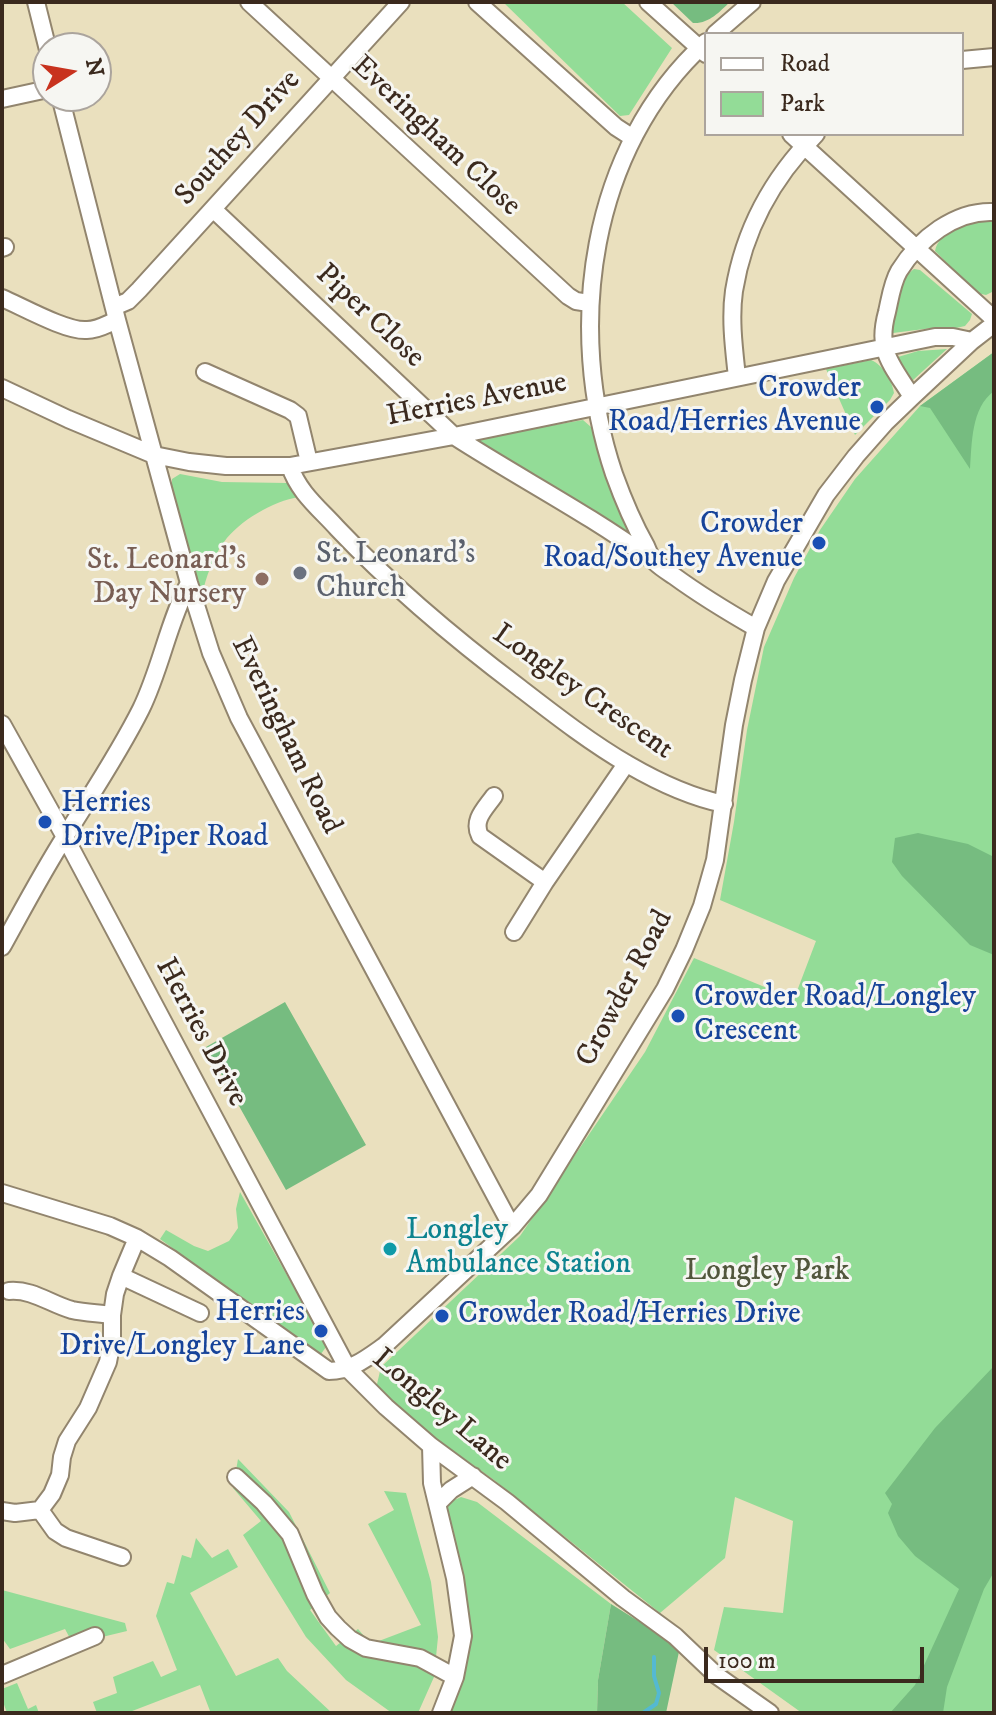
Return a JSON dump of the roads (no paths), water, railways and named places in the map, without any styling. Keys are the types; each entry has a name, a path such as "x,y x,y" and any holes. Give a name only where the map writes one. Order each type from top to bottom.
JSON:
{"street":[{"path":"36,2 44,32"},
{"name":"Everingham Close","path":"249,2 568,296 589,303"},
{"name":"Southey Drive","path":"116,314 401,2"},
{"path":"477,2 616,127 633,138"},
{"path":"648,2 704,48 672,77 633,138 610,198 597,245 589,303 589,339 596,406 609,459 625,506 654,561"},
{"path":"717,32 752,2"},
{"path":"964,60 994,57"},
{"path":"2,99 32,92"},
{"name":"Everingham Road","path":"64,112 154,455 211,653 239,718 512,1227"},
{"path":"737,377 733,339 734,292 744,249 760,208 782,172 810,140 916,249 994,322"},
{"name":"Piper Close","path":"213,209 454,436 612,531 702,597 756,628"},
{"path":"912,397 884,348 884,322 898,273 933,232 982,211 994,212"},
{"path":"2,298 83,331 99,328 116,314"},
{"name":"Crowder Road","path":"348,1369 384,1346 512,1227 539,1195 561,1161 665,989 702,906 715,860 743,680 756,628 776,581 826,495 856,456 886,422 994,322"},
{"name":"Herries Avenue","path":"2,388 154,455 252,468 290,466 454,436 935,337 972,341"},
{"path":"205,372 298,416 309,462"},
{"name":"Longley Crescent","path":"290,466 302,491 350,541 412,602 479,657 626,764 667,786 699,799 724,804"},
{"path":"2,947 65,837 105,775 141,708 189,583"},
{"name":"Herries Drive","path":"2,724 348,1369"},
{"path":"514,932 626,764"},
{"path":"494,796 478,819 476,828 480,836 545,882"},
{"name":"Longley Lane","path":"2,1193 110,1226 137,1238 329,1371 348,1369 431,1446 675,1636 716,1675 770,1713"},
{"path":"2,1511 40,1510 52,1494 60,1475 67,1441 88,1408 108,1362 112,1315 121,1276 137,1238"},
{"path":"121,1276 200,1313"},
{"path":"9,1291 28,1292 71,1310 112,1315"},
{"path":"431,1446 432,1483 455,1578 463,1636 455,1677 441,1713"},
{"path":"438,1503 473,1476"},
{"path":"236,1477 264,1503 290,1534 328,1617 350,1639 366,1648 420,1658 455,1677"},
{"path":"40,1510 55,1531 66,1538 122,1557"},
{"path":"2,1675 95,1636"}],"waterway":[{"path":"643,1713 656,1704 659,1693 654,1676 654,1657"}],"place":[{"name":"Crowder Road/Herries Avenue","path":"877,407"},
{"name":"Crowder Road/Southey Avenue","path":"819,543"},
{"name":"St. Leonard's Church","path":"300,573"},
{"name":"St. Leonard's Day Nursery","path":"262,579"},
{"name":"Herries Drive/Piper Road","path":"45,822"},
{"name":"Crowder Road/Longley Crescent","path":"678,1016"},
{"name":"Longley Ambulance Station","path":"390,1249"},
{"name":"Crowder Road/Herries Drive","path":"442,1316"},
{"name":"Herries Drive/Longley Lane","path":"321,1331"}],"park label":[{"name":"Longley Park","path":"767,1273"}]}
